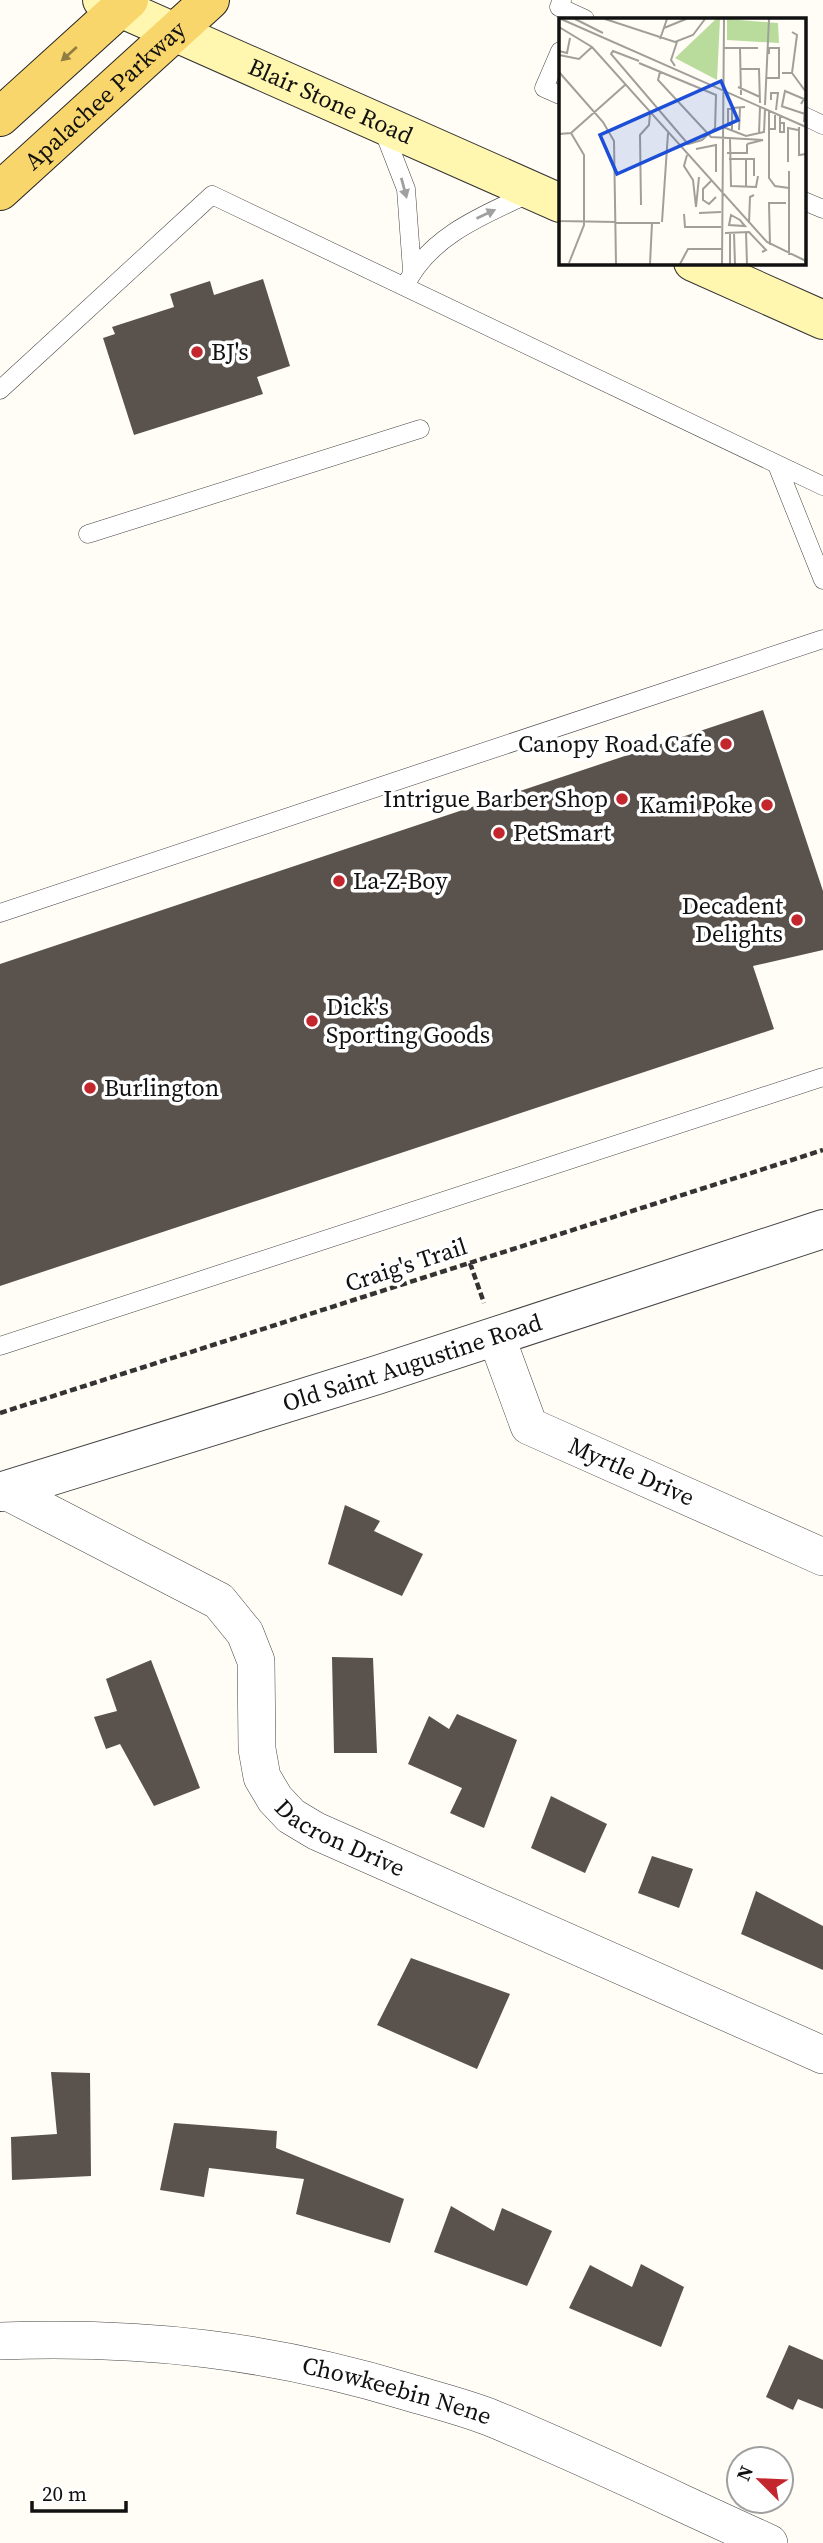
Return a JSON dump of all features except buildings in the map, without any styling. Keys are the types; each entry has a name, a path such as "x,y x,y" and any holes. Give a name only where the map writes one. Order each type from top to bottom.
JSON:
{"main road":[{"name":"Apalachee Parkway","path":"0,191 210,0"},
{"name":"Blair Stone Road","path":"117,3 174,32 547,197"},
{"path":"0,117 117,3"},
{"path":"698,264 822,319"}],"street":[{"name":"Old Saint Augustine Road","path":"3,1492 823,1229"},
{"name":"Myrtle Drive","path":"496,1336 529,1426 823,1557"},
{"name":"Dacron Drive","path":"3,1492 219,1601 245,1633 256,1661 257,1749 262,1777 275,1799 291,1816 316,1832 823,2055"},
{"name":"Chowkeebin Nene","path":"0,2341 72,2338 208,2347 291,2361 378,2383 487,2416 769,2543"}],"lane":[{"path":"562,0 559,7 578,18"},
{"path":"559,55 544,88 559,94"},
{"path":"806,117 823,124"},
{"path":"381,124 406,189 412,270"},
{"path":"0,390 212,195 823,486"},
{"path":"405,287 412,270 466,223 547,197"},
{"path":"806,202 823,209"},
{"path":"88,534 420,429"},
{"path":"777,465 823,580"},
{"path":"0,913 823,639"},
{"path":"0,1346 823,1077"}],"path":[{"name":"Craig's Trail","path":"0,1413 823,1150"},
{"path":"470,1263 496,1336"}],"place":[{"name":"BJ's","path":"197,352"},
{"name":"Canopy Road Cafe","path":"726,744"},
{"name":"Intrigue Barber Shop","path":"622,799"},
{"name":"Kami Poke","path":"767,805"},
{"name":"PetSmart","path":"499,833"},
{"name":"La-Z-Boy","path":"339,881"},
{"name":"Decadent Delights","path":"797,920"},
{"name":"Dick's Sporting Goods","path":"312,1021"},
{"name":"Burlington","path":"90,1088"}]}
